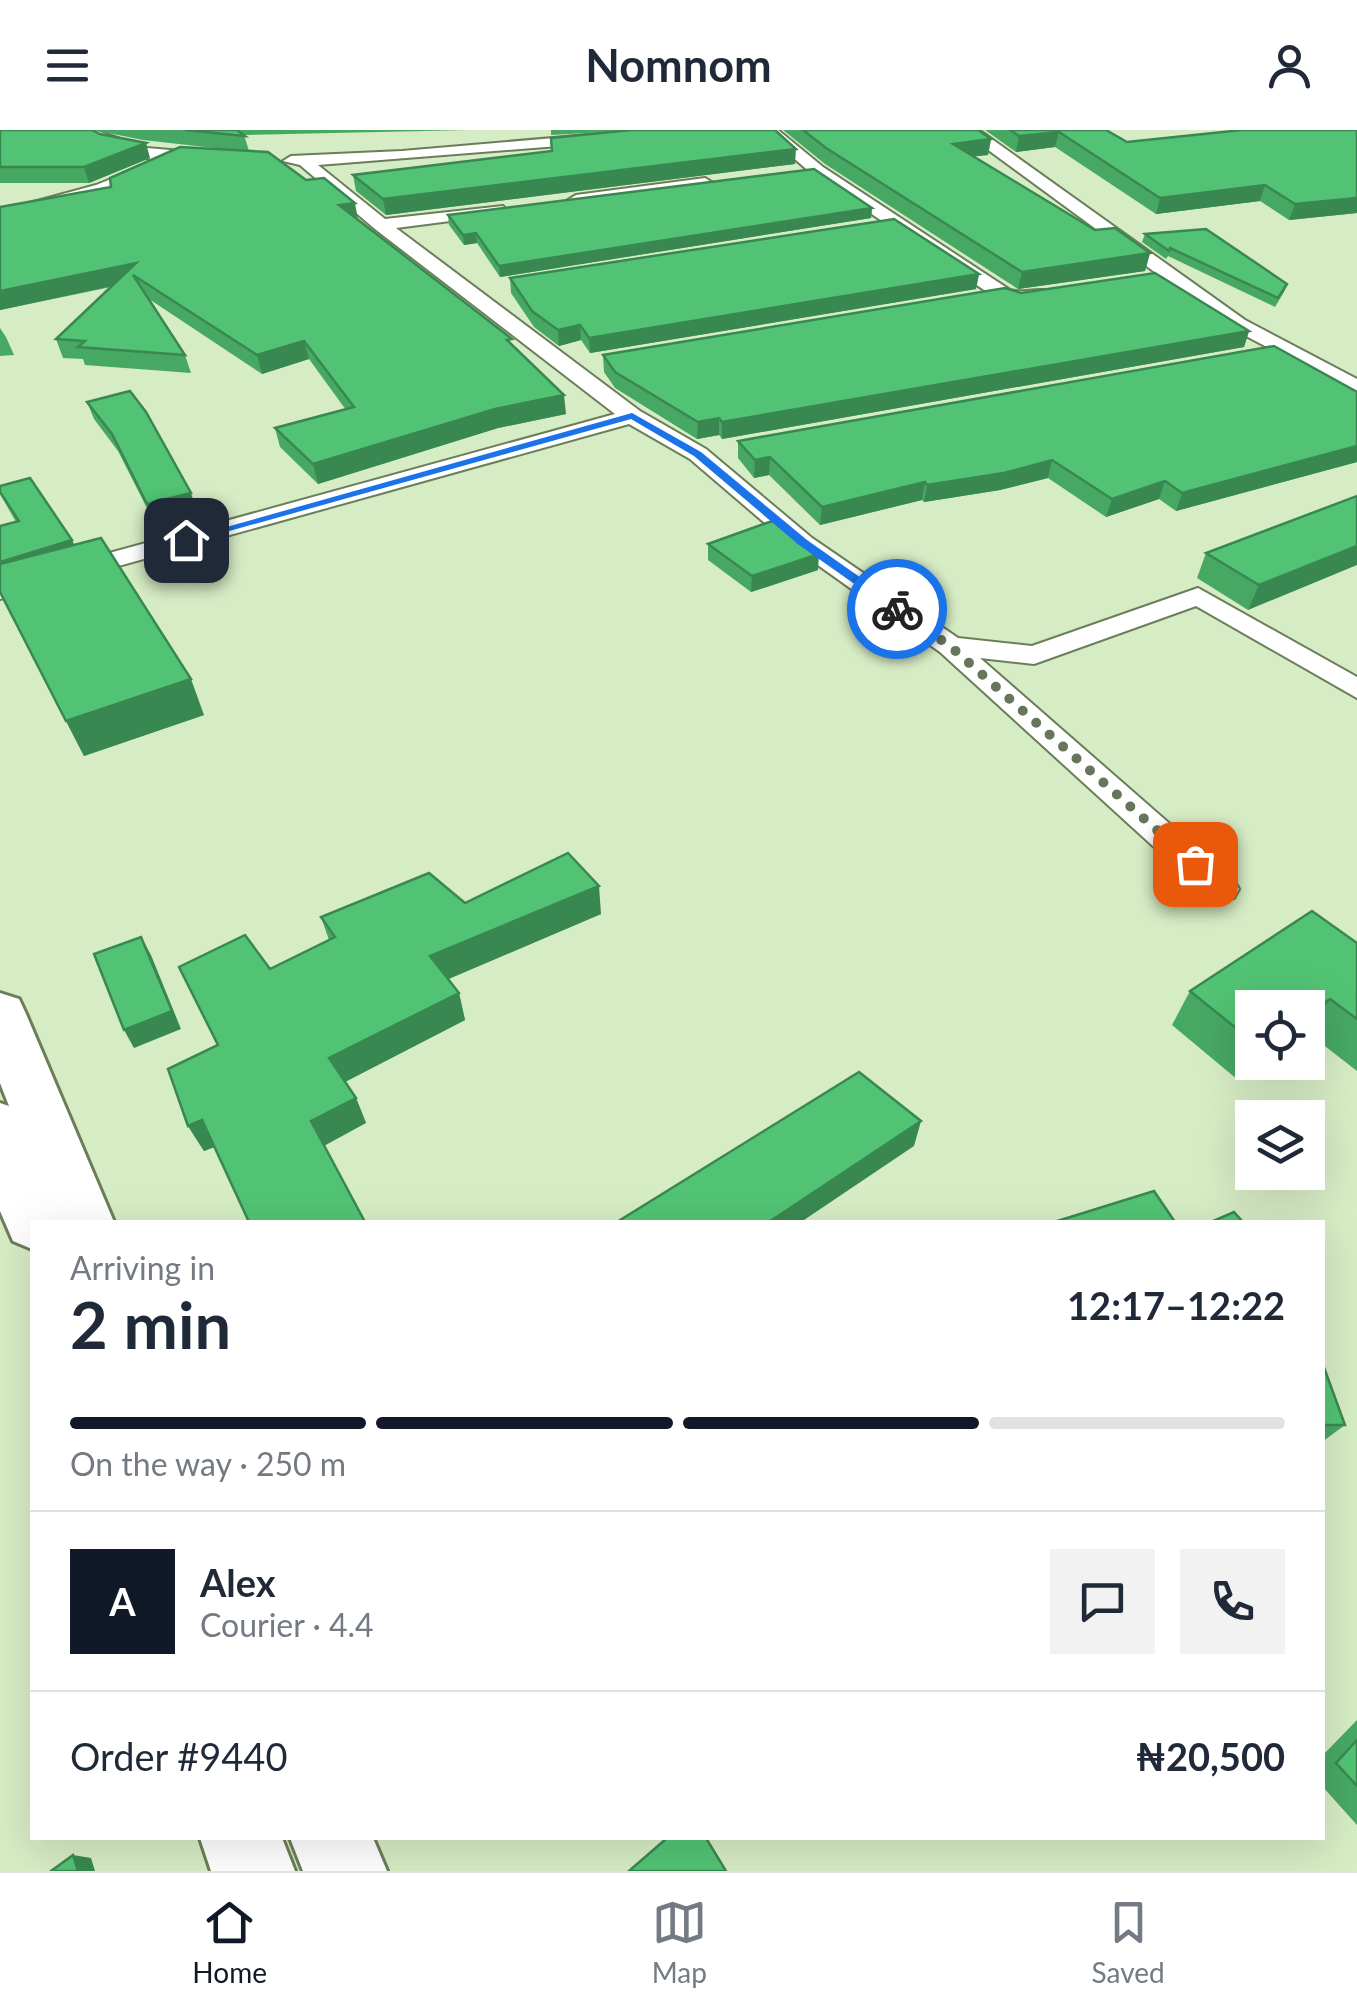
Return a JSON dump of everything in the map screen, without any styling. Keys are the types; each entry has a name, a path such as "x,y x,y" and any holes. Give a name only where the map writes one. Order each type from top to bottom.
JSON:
{"main road":[{"path":"0,1014 83,1220"},
{"path":"243,1840 253,1871"},
{"path":"332,1840 344,1871"}],"street":[{"path":"84,130 109,143 238,156"},
{"path":"118,130 187,152"},
{"path":"612,130 364,144 272,157 304,161 402,156 698,130"},
{"path":"770,130 886,225 1003,294 1018,299 1056,293"},
{"path":"969,130 1160,278 1357,388"},
{"path":"996,130 1214,282"},
{"path":"0,216 102,190 187,152"},
{"path":"304,161 380,226 477,289 579,365 632,416 698,454 803,542 950,646 1222,889"},
{"path":"792,172 817,170"},
{"path":"561,202 720,182"},
{"path":"380,226 514,208"},
{"path":"964,300 1003,294"},
{"path":"1258,313 1301,342 1357,368"},
{"path":"1244,357 1283,350"},
{"path":"0,591 632,416"},
{"path":"698,454 737,448"},
{"path":"950,646 1034,656 1198,596 1357,689"}],"building":[{"path":"0,130 92,130 146,143 84,167 0,167"},
{"path":"185,130 237,130 245,136"},
{"path":"631,130 775,130 796,149 383,199 353,175 552,151 551,138"},
{"path":"803,130 978,130 991,139 953,144 1095,230 1115,228 1150,253 1022,272"},
{"path":"1010,130 1106,130 1127,142 1242,130 1357,130 1357,198 1295,204 1265,185 1160,198 1059,132 1019,136"},
{"path":"180,147 268,152 306,180 324,178 355,203 339,205 512,339 507,340 564,395 495,409 313,464 275,428 354,407 304,341 257,355 133,275 185,355 78,347 85,341 56,339 136,263 0,291 0,207 111,187 110,178"},
{"path":"814,169 872,208 499,266 476,233 463,235 448,215"},
{"path":"894,219 979,274 589,338 580,325 558,330 532,311 510,278"},
{"path":"1206,229 1287,284 1278,298 1170,248 1169,251 1145,234"},
{"path":"1155,273 1249,331 722,422 719,418 698,422 615,372 603,355 1005,288 1021,293"},
{"path":"1274,346 1357,392 1357,446 1182,493 1165,481 1112,499 1052,460 1004,473 927,485 925,482 822,507 770,457 755,460 738,441"},
{"path":"130,391 191,493 147,504 112,434 87,402"},
{"path":"30,478 72,540 0,562 0,526 19,521 0,486"},
{"path":"1357,496 1357,546 1259,585 1206,553"},
{"path":"775,520 819,554 752,576 708,544"},
{"path":"101,538 191,679 66,721 0,592 0,564"},
{"path":"568,853 599,886 430,956 459,993 329,1058 356,1098 311,1121 364,1220 248,1220 202,1120 188,1126 168,1069 218,1045 179,967 245,935 270,969 335,937 321,917 429,873 465,903"},
{"path":"1312,911 1357,943 1357,1019 1330,999 1325,1002 1325,990 1235,990 1235,1027 1190,991"},
{"path":"141,937 172,1011 124,1030 94,954"},
{"path":"859,1072 921,1121 772,1220 620,1220"},
{"path":"1154,1191 1174,1220 1060,1220"},
{"path":"1234,1212 1241,1220 1216,1220"},
{"path":"1325,1370 1345,1425 1325,1425"},
{"path":"1357,1740 1357,1786 1336,1763"},
{"path":"665,1840 707,1840 726,1871 629,1871"},
{"path":"73,1855 78,1871 51,1871"}],"way so far":[{"path":"897,609 950,646 1195,864"}],"route":[{"path":"186,540 632,416 698,454 803,542 897,609"}]}
